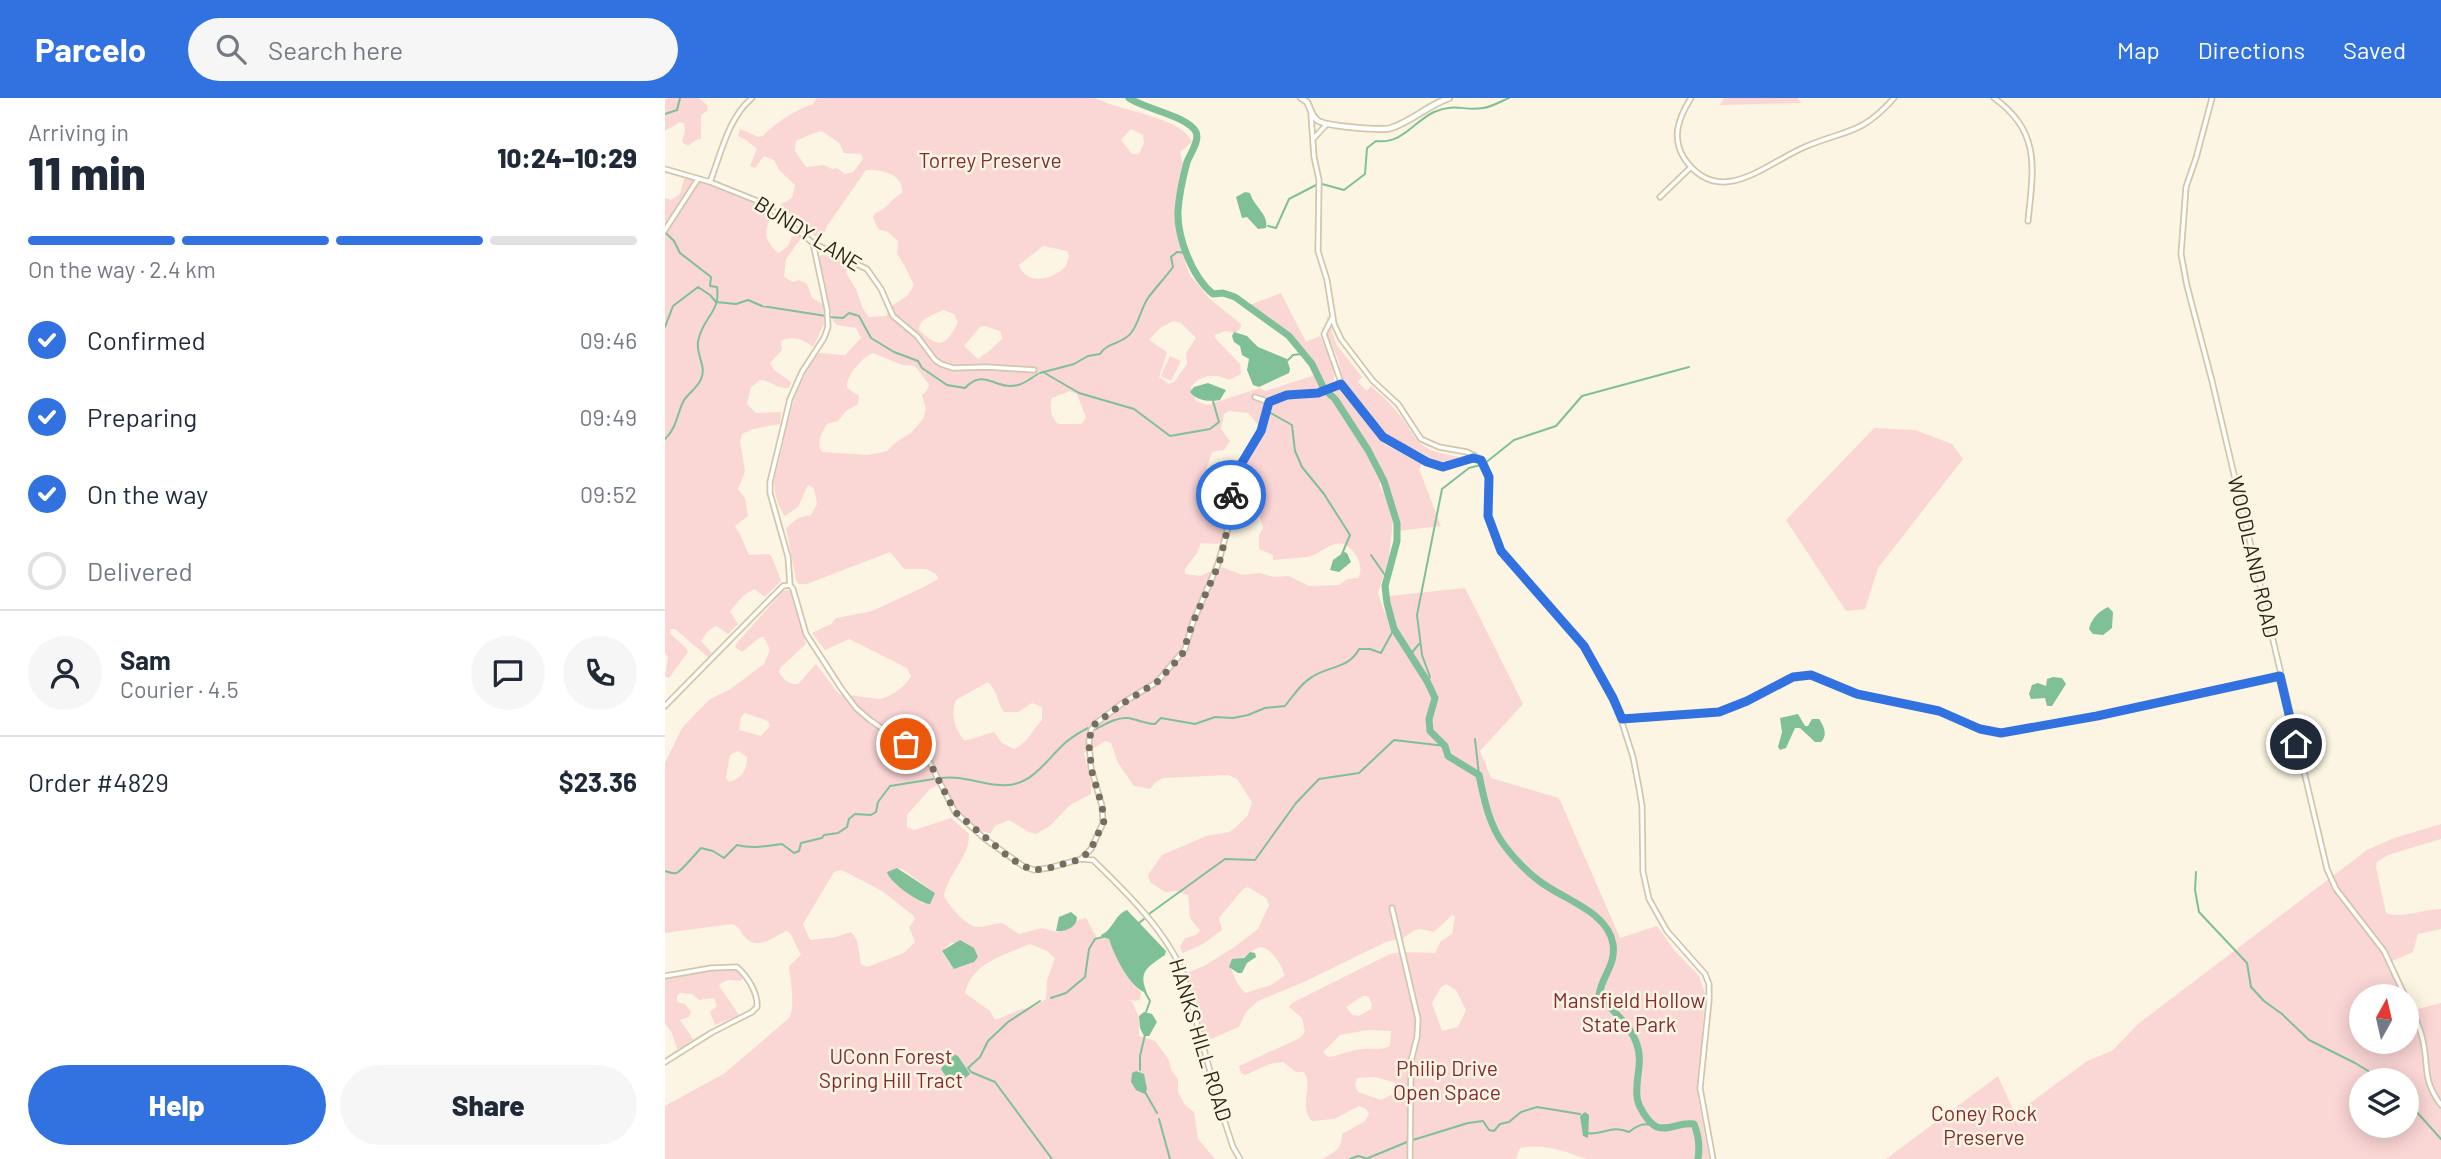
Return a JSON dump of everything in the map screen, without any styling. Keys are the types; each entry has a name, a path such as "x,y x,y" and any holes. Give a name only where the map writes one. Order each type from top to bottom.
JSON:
{"street":[{"path":"710,182 731,126 752,98"},
{"path":"1301,98 1309,101 1319,180 1318,251 1327,280 1333,317 1341,339 1373,381 1398,404 1421,439 1433,445 1467,452 1485,464 1489,477 1487,509 1501,551 1584,646 1622,719 1633,757 1641,806 1642,861 1649,899 1667,931 1705,974 1709,984 1710,1001 1700,1088 1713,1159"},
{"path":"1311,114 1326,125 1372,130 1391,128 1419,111 1449,98"},
{"path":"1691,98 1682,113 1677,132 1682,154 1691,167 1717,182 1737,181 1753,176 1807,146 1865,126 1894,98"},
{"path":"1994,98 2021,123 2029,141 2033,163 2028,221"},
{"name":"WOODLAND ROAD","path":"2212,98 2186,187 2181,254 2187,286 2212,381 2327,869 2336,889 2384,951 2400,984"},
{"path":"1313,140 1326,125"},
{"path":"1660,197 1691,167"},
{"name":"BUNDY LANE","path":"665,169 710,182 773,211 813,243 867,270 881,289 893,316 917,336 941,365 953,368 1034,370"},
{"path":"665,230 699,178"},
{"path":"813,243 827,309 828,327 790,399 770,482 770,493 788,557 790,585 806,634 856,708 929,761 955,812 985,839 1023,866 1034,870 1081,859 1093,860 1091,849"},
{"path":"1333,317 1324,334 1341,384 1383,437 1427,462 1443,467 1478,458"},
{"path":"1255,397 1269,402 1287,395 1318,393 1341,384"},
{"path":"1081,859 1091,849 1104,821 1092,772 1089,746 1091,730 1125,702 1157,682 1185,649 1193,622 1219,564 1227,531 1228,505 1237,471 1261,431 1269,402"},
{"path":"665,706 783,586 790,585"},
{"path":"1622,719 1719,712 1793,677 1811,675 1857,694 1939,711 1980,729 2001,733 2097,716 2280,676"},
{"name":"HANKS HILL ROAD","path":"1093,860 1162,933 1177,958 1219,1104 1240,1159"},
{"path":"1392,908 1419,1019 1411,1061 1410,1159"},
{"path":"665,976 711,968 737,967 743,972 757,999 757,1007 752,1012 711,1033 665,1062"},
{"name":"WOODLAND ROAD","path":"2419,1031 2423,1042 2426,1076 2441,1105"}],"green space":[{"path":"699,98 708,106 707,111 701,115 701,139 688,146 682,142 685,130 684,123 680,122 665,131 665,100"},
{"path":"817,98 1095,98 1176,126 1186,133 1192,142 1180,152 1184,168 1175,209 1186,265 1190,275 1210,299 1241,324 1236,333 1225,331 1215,335 1215,338 1240,364 1241,374 1229,380 1219,376 1199,379 1191,387 1196,401 1207,405 1260,388 1265,391 1315,375 1296,343 1244,307 1281,293 1306,342 1320,336 1334,377 1333,383 1325,386 1276,394 1269,398 1272,406 1281,400 1318,397 1339,390 1384,444 1422,464 1419,469 1441,526 1397,531 1392,501 1383,482 1379,484 1392,509 1393,520 1389,557 1378,593 1385,614 1389,596 1465,588 1523,704 1480,751 1491,778 1559,798 1620,938 1657,926 1675,951 1699,976 1705,993 1698,1098 1709,1159 1586,1159 1537,1146 1520,1148 1516,1159 1322,1159 1337,1150 1342,1134 1365,1121 1369,1114 1366,1109 1359,1106 1334,1119 1312,1121 1306,1109 1307,1077 1304,1072 1296,1072 1283,1062 1270,1064 1245,1075 1241,1073 1239,1066 1300,1038 1305,1032 1302,1018 1289,1007 1292,1003 1390,954 1435,953 1441,941 1452,934 1455,916 1452,915 1434,932 1415,930 1403,938 1386,942 1258,1001 1246,1012 1239,1027 1211,1039 1203,1031 1186,977 1189,972 1233,948 1258,929 1269,905 1266,898 1248,887 1243,889 1219,918 1222,930 1203,944 1183,953 1180,947 1185,938 1200,931 1190,918 1188,895 1176,891 1165,892 1150,882 1148,875 1162,855 1206,836 1229,832 1235,828 1248,815 1252,802 1237,779 1228,775 1164,778 1150,789 1134,786 1118,763 1111,743 1106,741 1084,753 1091,794 1070,805 1050,826 1036,834 1009,820 995,826 991,833 976,828 956,809 944,786 940,784 930,789 907,815 907,827 914,830 951,818 969,834 963,858 944,896 963,920 973,926 1002,923 1019,934 1042,928 1057,932 1086,918 1098,940 1102,937 1109,939 1126,975 1141,992 1140,999 1136,1001 1120,999 1132,1001 1139,1018 1139,1036 1155,1041 1169,1060 1171,1070 1178,1079 1178,1092 1185,1105 1194,1112 1198,1139 1215,1159 665,1159 665,1106 725,1073 789,1018 792,1000 789,966 801,955 790,933 786,931 760,943 749,941 732,924 665,933 665,763 682,728 710,699 729,690 764,664 770,650 764,637 742,652 735,647 783,591 792,593 806,644 781,667 779,672 782,677 798,684 816,664 839,694 880,699 906,684 911,676 907,668 849,639 825,650 812,633 831,624 836,618 872,611 938,579 936,574 926,569 904,569 890,552 807,584 799,584 796,580 786,528 798,518 811,515 817,504 814,488 808,485 798,507 785,516 777,500 774,480 790,414 801,383 819,353 845,355 861,338 856,328 837,325 833,321 819,257 823,254 847,263 846,273 869,317 886,316 893,305 907,296 914,285 897,254 898,241 888,232 878,229 873,217 902,193 902,187 896,177 879,170 866,170 827,226 823,236 818,238 780,210 780,205 792,198 795,185 779,170 774,160 764,156 755,168 750,166 757,149 738,136 740,129 758,137 763,136 787,117 813,104","holes":["1131,129 1143,135 1144,143 1139,154 1132,154 1121,140","822,131 839,143 844,153 861,154 863,159 853,172 845,174 837,168 824,165 806,167 795,151 796,141","1043,246 1067,251 1069,256 1061,271 1040,279 1027,276 1019,265","943,310 954,314 958,323 949,337 941,343 932,341 919,330 921,323","1173,321 1181,323 1196,338 1186,353 1187,364 1174,382 1169,384 1159,377 1167,352 1149,340 1160,328","980,327 1000,331 1002,339 978,359 964,346","873,353 902,365 915,366 929,385 922,395 926,409 923,419 911,433 887,451 868,455 822,452 820,441 827,424 838,421 846,411 858,404 859,396 847,388 855,368","1070,391 1077,394 1086,418 1081,424 1059,424 1052,416 1052,398","1229,411 1248,413 1261,428 1255,447 1236,481 1239,486 1252,491 1262,508 1260,517 1263,528 1259,535 1259,549 1273,555 1273,560 1307,557 1334,544 1344,544 1358,559 1358,578 1347,579 1339,585 1309,586 1289,576 1273,577 1260,573 1242,575 1222,567 1200,576 1185,574 1185,569 1201,543 1218,544 1222,541 1224,524 1220,497 1204,476 1212,452 1224,450 1230,441 1221,429 1224,414","988,682 1004,712 1018,712 1032,703 1042,707 1042,720 1026,740 1014,749 1002,743 994,732 964,740 954,716 956,700","745,713 768,721 770,726 761,736 739,730 741,717","738,751 747,757 746,766 740,776 729,782 726,778 730,755","897,868 935,893 923,904 900,886","842,870 882,891 915,919 909,927 915,942 904,953 867,967 861,964 857,940 851,932 810,940 803,924 834,872","952,942 974,962 958,968 950,964 942,952","1030,944 1047,951 1055,958 1047,980 1046,999 1033,1007 995,1020 990,1011 965,993 975,974 1000,956","1257,948 1266,948 1279,963 1284,976 1271,985 1245,993 1237,983 1230,966","1446,984 1456,990 1466,1010 1458,1027 1442,1031 1432,1003 1441,987","1363,996 1368,996 1371,1009 1359,1016 1352,1015 1346,1007","1368,1030 1391,1031 1390,1046 1328,1057 1323,1052 1340,1035","1374,1077 1394,1082 1397,1087 1393,1094 1381,1100 1358,1092 1355,1085 1357,1078"]},
{"path":"1724,98 1797,98 1802,103 1720,105"},
{"path":"688,177 739,195 769,212 766,233 778,253 789,244 792,231 802,237 786,259 784,277 793,282 799,280 807,284 812,298 823,304 824,324 813,347 798,339 781,341 782,350 770,363 774,370 791,382 789,388 760,380 751,387 747,404 756,413 781,412 780,424 753,429 742,434 740,441 745,471 738,489 745,498 748,516 735,526 749,555 769,554 772,557 781,581 765,597 754,589 743,596 730,611 738,624 728,634 716,626 708,631 701,641 712,653 708,657 675,629 670,629 670,633 688,652 669,678 665,676 668,657 665,653 665,198 671,200 680,194 684,179"},
{"path":"1327,315 1336,344 1362,377 1358,382 1367,391 1371,386 1387,401 1424,446 1460,457 1446,462 1438,461 1385,435 1345,385 1327,333"},
{"path":"1170,356 1181,361 1171,381 1161,376"},
{"path":"1874,428 1915,430 1952,444 1963,459 1878,568 1865,609 1846,611 1786,520"},
{"name":"Coney Rock Preserve","path":"2441,824 2441,839 2388,855 2377,862 2386,913 2399,915 2441,909 2441,929 2418,934 2413,952 2390,962 2389,967 2397,984 2349,984 2349,1054 2419,1054 2419,1009 2441,1003 2441,1159 1886,1159 1998,1076 2015,1114 2087,1061 2112,1051 2138,1024 2367,850 2394,838"},
{"path":"726,968 738,970 743,977 741,981 728,980 719,986 739,1015 715,1025 710,1012 717,1006 714,998 699,1000 692,994 680,993 677,1002 685,1004 691,1012 689,1017 680,1020 693,1039 677,1049 672,1033 665,1023 665,979"}],"shaded area":[{"path":"1245,192 1250,193 1263,214 1266,228 1258,229 1247,217 1242,218 1236,197"},
{"path":"1234,332 1247,336 1258,347 1287,359 1289,373 1259,387 1253,385 1247,370 1249,359 1242,355 1240,346 1234,342"},
{"path":"1208,383 1226,390 1220,400 1204,400 1190,392 1194,387"},
{"path":"1344,552 1351,562 1339,572 1330,570 1333,560"},
{"path":"2108,607 2113,612 2112,628 2103,635 2093,634 2089,629 2092,622"},
{"path":"2062,678 2066,684 2052,706 2047,706 2045,698 2031,699 2029,694 2032,685 2038,683 2046,686 2047,679"},
{"path":"1798,714 1805,726 1808,726 1812,719 1819,719 1825,730 1823,739 1821,742 1815,742 1800,728 1795,728 1786,748 1780,750 1780,718"},
{"path":"897,868 935,893 930,904 913,897 893,881 887,872"},
{"path":"1127,910 1166,951 1165,955 1145,971 1143,980 1147,993 1129,978 1109,939 1101,935"},
{"path":"1071,912 1077,917 1075,924 1067,930 1056,931 1059,917"},
{"path":"960,940 974,948 978,957 974,962 954,969 942,951"},
{"path":"1250,952 1255,953 1256,957 1247,963 1242,973 1229,967 1232,959 1244,958"},
{"path":"1144,1012 1152,1014 1157,1022 1149,1036 1144,1036 1140,1028 1139,1016"},
{"path":"950,1053 958,1056 970,1074 956,1086 941,1069"},
{"path":"1136,1071 1144,1074 1147,1089 1145,1094 1136,1090 1131,1082 1132,1073"},
{"path":"1585,1112 1589,1115 1588,1138 1583,1136 1580,1116"}],"waterway":[{"path":"665,114 677,110 680,98"},
{"path":"1129,98 1184,121 1196,132 1196,143 1187,162 1180,192 1178,221 1187,256 1205,287 1213,294 1223,293 1235,297 1289,336 1312,364 1324,389 1335,399 1368,450 1384,481 1397,523 1397,541 1385,586 1387,603 1394,629 1435,698 1429,719 1430,731 1445,746 1448,756 1479,775 1494,829 1515,859 1538,880 1593,914 1609,932 1613,944 1613,958 1599,995 1624,1023 1636,1042 1639,1056 1637,1100 1647,1118 1657,1127 1694,1124 1699,1141 1698,1159"},
{"path":"1322,184 1344,190 1365,174 1367,148 1376,141 1401,136 1434,112 1448,108 1476,109 1509,98"},
{"path":"1268,226 1276,228 1289,199 1316,185"},
{"path":"665,232 680,253 711,277 710,286 717,287 717,296 714,309 698,342 703,374 698,385 684,400 665,439"},
{"path":"1040,373 1100,354 1107,347 1128,337 1148,298 1173,267 1171,257 1177,252 1186,253 1195,270"},
{"path":"665,327 673,306 698,287 716,302 736,304 748,300 762,306 826,316"},
{"path":"829,317 843,318 849,313 859,316 871,338 894,352 918,361 922,368 947,385 965,388 972,382 984,379 1010,386 1024,383 1038,374"},
{"path":"1288,360 1293,355 1302,354"},
{"path":"1427,681 1430,677 1422,655 1417,615 1442,489 1469,468 1484,464 1514,440 1556,426 1582,396 1689,367"},
{"path":"1043,372 1079,393 1134,409 1170,436 1210,429 1219,422 1213,401"},
{"path":"1269,412 1292,425 1295,451 1302,467 1324,494 1350,535 1342,554"},
{"path":"1371,555 1387,578"},
{"path":"1094,730 1123,718 1151,724 1161,718 1195,724 1215,717 1233,718 1265,708 1285,706 1308,680 1318,673 1344,664 1359,649 1381,653 1394,629"},
{"path":"1410,655 1419,644"},
{"path":"941,778 1000,785 1020,782 1037,772 1068,741 1088,728"},
{"path":"1475,739 1479,775"},
{"path":"1149,914 1225,859 1255,860 1296,803 1319,779 1359,773 1394,740 1445,746"},
{"path":"665,871 678,872 701,848 724,858 737,845 754,847 782,844 794,853 799,851 801,843 838,833 847,827 849,819 855,814 871,815 876,812 878,802 890,786 934,779"},
{"path":"2196,872 2195,890 2199,912 2247,963 2251,987 2309,1040 2363,1068"},
{"path":"1139,923 1144,919"},
{"path":"1051,998 1066,993 1085,977 1089,949 1095,939 1103,937"},
{"path":"1145,992 1150,1001 1146,1012"},
{"path":"968,1068 980,1057 988,1041 1008,1022 1040,1001"},
{"path":"1140,1070 1145,1035"},
{"path":"968,1068 971,1072 995,1082 1052,1159"},
{"path":"1145,1092 1157,1113"},
{"path":"1413,1140 1483,1121 1489,1130 1494,1131 1500,1124 1509,1122 1521,1112 1537,1107 1580,1114"},
{"path":"2419,1114 2441,1139"},
{"path":"1159,1119 1170,1159"},
{"path":"1587,1133 1617,1129 1629,1132 1641,1125 1655,1126"},
{"path":"1366,1159 1407,1142"},
{"path":"1350,1159 1358,1156 1365,1158"}],"way so far":[{"path":"906,744 929,761 955,812 1010,858 1034,870 1081,859 1091,849 1104,821 1092,772 1089,746 1091,730 1125,702 1153,686 1182,655 1190,629 1219,564 1227,531 1231,495"}],"route":[{"path":"1231,495 1237,471 1261,431 1269,402 1287,395 1318,393 1341,384 1383,437 1427,462 1448,467 1478,458 1485,464 1489,477 1488,516 1501,551 1584,646 1622,719 1719,712 1735,707 1793,677 1811,675 1857,694 1939,711 1980,729 2001,733 2017,732 2280,676 2296,744"}],"park label":[{"name":"Torrey Preserve","path":"990,161"},
{"name":"Mansfield Hollow State Park","path":"1629,1013"},
{"name":"UConn Forest Spring Hill Tract","path":"891,1069"},
{"name":"Philip Drive Open Space","path":"1447,1081"}]}
